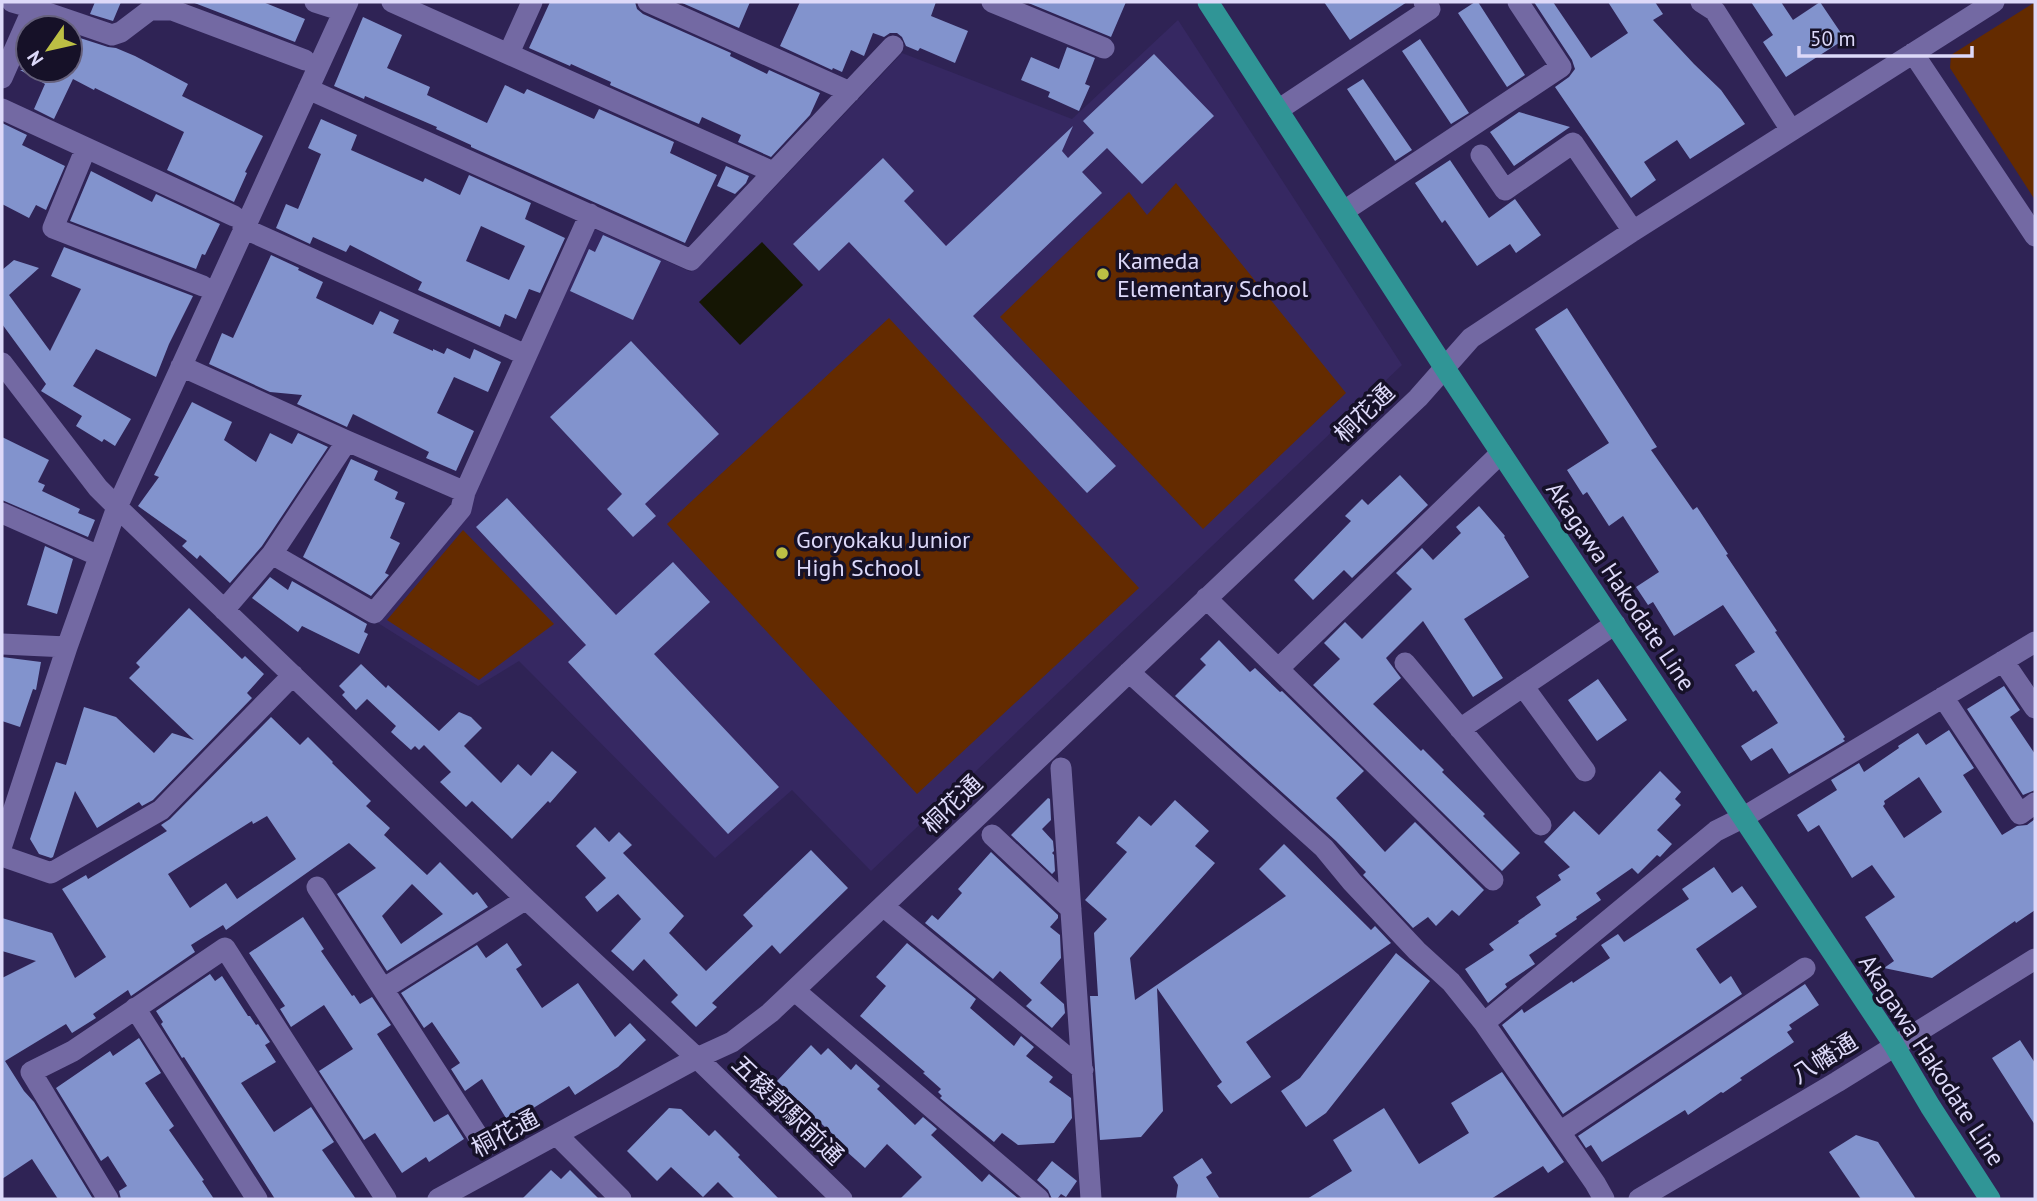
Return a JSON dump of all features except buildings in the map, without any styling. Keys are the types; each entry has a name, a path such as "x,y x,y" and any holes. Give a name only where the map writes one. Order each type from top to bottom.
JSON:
{"main road":[{"name":"Akagawa Hakodate Line","path":"1208,2 1444,367 1894,1045 1990,1199"}],"street":[{"path":"12,2 112,35 121,32 150,10 172,10 305,60"},
{"path":"2,845 10,789 67,647 117,507 181,366 239,222 308,89 345,7 315,2"},
{"path":"392,2 773,172"},
{"path":"509,53 532,2"},
{"path":"648,2 850,92"},
{"path":"992,2 1104,48"},
{"path":"1344,212 1561,67 1518,2"},
{"path":"1701,2 1715,11 1791,130"},
{"name":"桐花通","path":"453,1196 557,1135 697,1058 732,1042 770,1013 1418,398 1471,338 1633,231 1994,2"},
{"path":"1278,110 1434,4"},
{"path":"2,78 33,8"},
{"path":"308,89 691,260 894,46"},
{"path":"1913,53 2035,236"},
{"path":"2,108 526,355"},
{"path":"1481,155 1505,190 1573,143 1633,231"},
{"path":"86,148 53,228 203,286"},
{"path":"272,554 374,613 461,509 465,492 590,214"},
{"name":"五稜郭駅前通","path":"2,363 98,488 117,507 842,1199"},
{"path":"181,366 347,442 465,492"},
{"path":"224,611 272,554 347,442"},
{"path":"1279,668 1502,453"},
{"path":"2,513 99,556"},
{"path":"1206,598 1493,880"},
{"path":"1460,729 1615,624"},
{"path":"1484,1023 1716,831 1744,817 2035,642"},
{"path":"2,644 67,647"},
{"path":"2003,661 2035,708"},
{"path":"1405,663 1541,825"},
{"path":"1129,672 1324,848 1417,951 1451,982 1484,1023 1604,1199"},
{"path":"2,856 51,873 161,810 293,675"},
{"path":"1523,686 1585,771"},
{"path":"1942,697 2020,814 2035,803"},
{"path":"1061,768 1091,1199"},
{"path":"992,835 1071,909"},
{"path":"317,887 485,1147"},
{"path":"383,989 526,899"},
{"path":"883,906 1083,1070"},
{"path":"108,1199 31,1072 73,1051 225,948 386,1199"},
{"name":"八幡通","path":"1639,1199 1837,1082 2035,959"},
{"path":"1560,1132 1805,968"},
{"path":"794,990 1039,1199"},
{"path":"135,1008 257,1199"},
{"path":"557,1135 621,1199"}],"shaded area":[{"path":"2035,2 2035,200 1950,68 1951,55"},
{"name":"Goryokaku Junior High School","path":"1178,20 1402,365 871,871 792,790 715,858 519,661 478,686 378,623 465,515 594,229 691,272 902,53 1072,119"},
{"path":"1176,183 1346,393 1203,529 1000,317 1129,192 1147,215"},
{"path":"762,242 803,285 740,345 699,302"},
{"path":"889,318 1139,588 917,794 667,524"},
{"path":"463,530 554,624 479,680 387,620"}],"place":[{"name":"Kameda Elementary School","path":"1103,274"},
{"name":"Goryokaku Junior High School","path":"782,553"}]}
